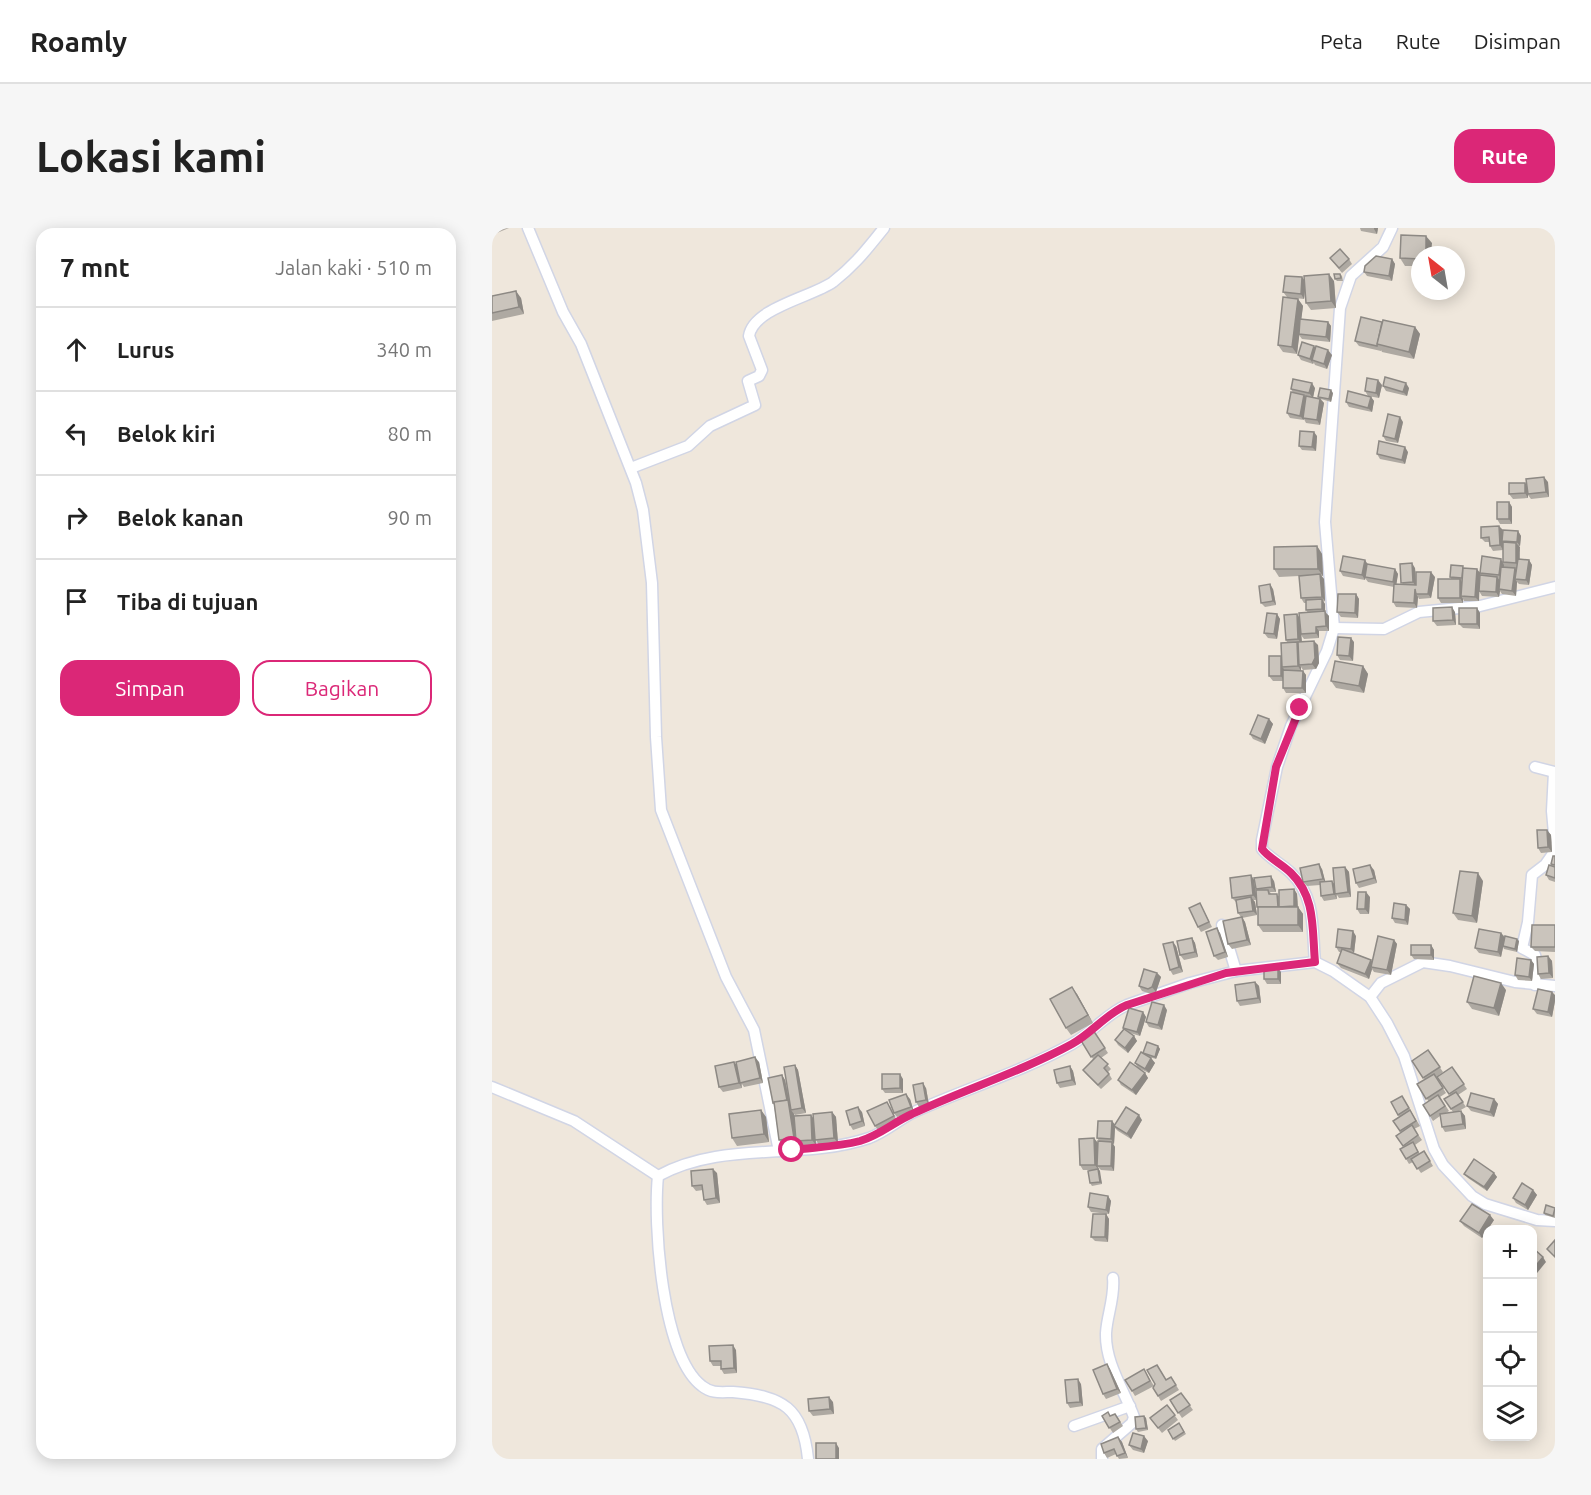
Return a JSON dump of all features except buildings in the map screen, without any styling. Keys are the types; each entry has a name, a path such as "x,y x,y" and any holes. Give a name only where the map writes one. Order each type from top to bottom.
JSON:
{"street":[{"path":"528,228 558,301 581,344 631,468 643,510 651,572 656,737 661,810 726,978 754,1030 779,1151"},
{"path":"631,468 688,446 710,426 755,405 748,381 759,376 762,370 749,336 754,324 768,313 832,282 856,265 884,228"},
{"path":"1315,962 1312,918 1307,895 1291,873 1262,849 1262,840 1276,767 1291,726 1327,651 1334,628 1325,522 1340,308 1351,276 1383,247 1392,228"},
{"path":"1334,628 1384,629 1419,612 1480,606 1555,587"},
{"path":"1535,766 1554,772 1552,811 1555,845 1545,865 1532,875 1528,892 1528,922 1522,948 1535,955 1535,985"},
{"path":"1222,925 1236,971"},
{"path":"658,1176 707,1159 828,1147 869,1138 910,1114 972,1091 1070,1045 1090,1033 1118,1008 1190,983 1236,971 1315,962 1346,978 1370,997 1404,1056 1434,1149 1443,1165 1472,1196 1485,1204 1537,1220 1555,1221"},
{"path":"1370,997 1381,983 1423,962 1535,985 1555,986"},
{"path":"492,1087 574,1121 658,1176"},
{"path":"658,1176 655,1205 657,1236 673,1327 685,1366 694,1379 714,1392 747,1394 780,1403 792,1411 804,1431 808,1459"},
{"path":"1102,1459 1102,1449 1132,1423 1134,1417 1110,1361 1107,1342 1114,1288 1113,1278"},
{"path":"1074,1426 1130,1406"}],"route":[{"path":"792,1150 846,1144 877,1135 910,1114 972,1091 1080,1040 1118,1008 1226,973 1315,962 1314,933 1307,895 1291,873 1262,849 1276,767 1300,708"}]}
